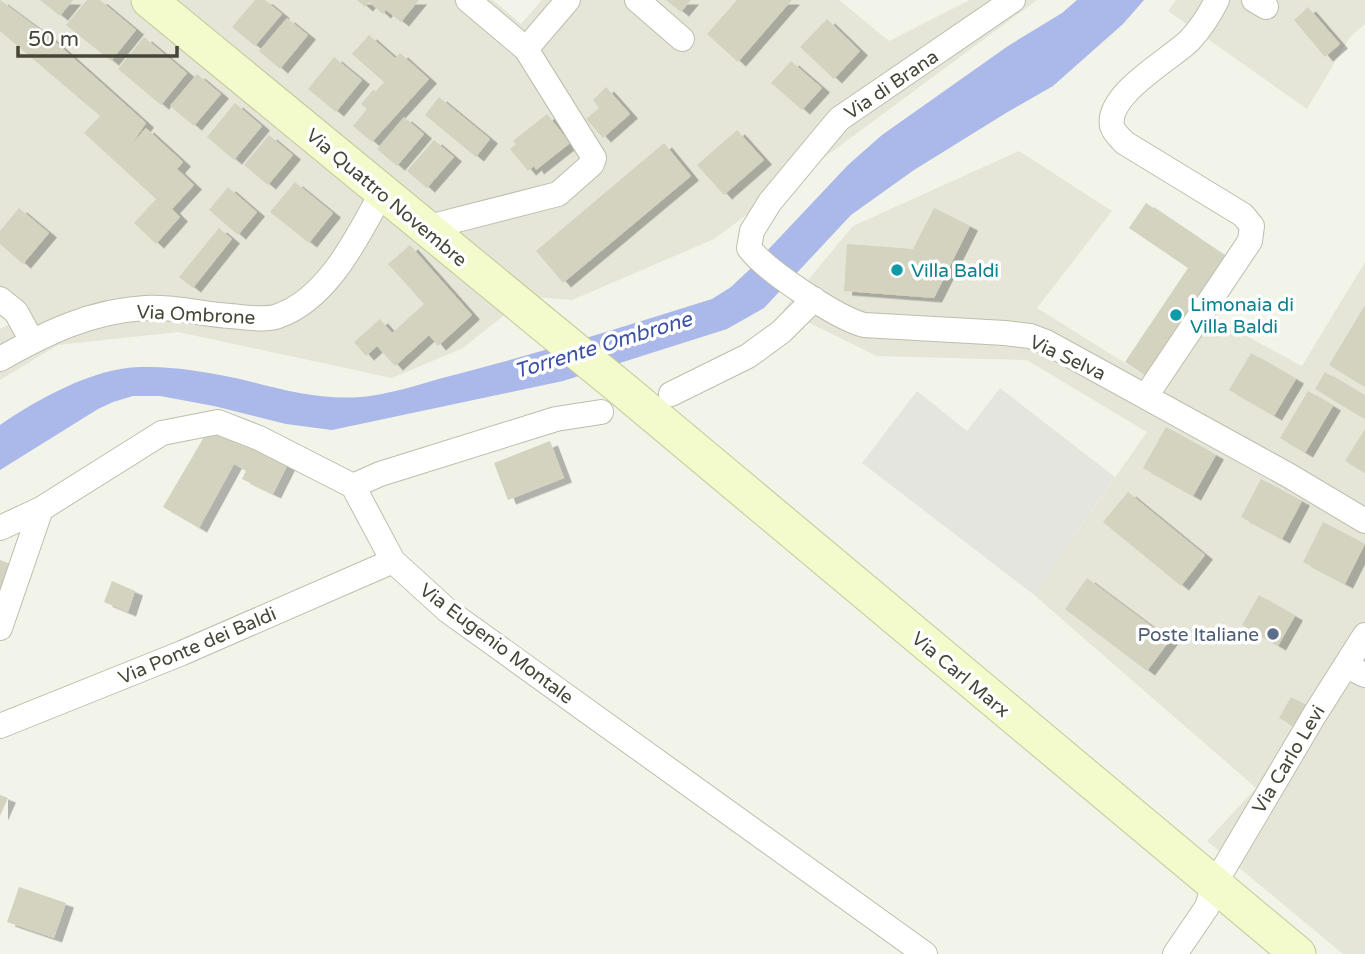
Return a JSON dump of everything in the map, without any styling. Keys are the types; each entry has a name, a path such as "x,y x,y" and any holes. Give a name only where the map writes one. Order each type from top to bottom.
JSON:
{"main road":[{"name":"Via Quattro Novembre","path":"149,0 533,317 614,402"},
{"name":"Via Carl Marx","path":"614,402 1298,954"}],"street":[{"path":"425,228 558,194 592,164 594,158 526,49 468,0"},
{"path":"526,49 568,0"},
{"path":"637,0 682,38"},
{"name":"Via di Brana","path":"755,257 749,248 752,231 770,202 839,118 1013,0"},
{"path":"1146,396 1250,241 1252,226 1243,215 1125,143 1112,126 1113,118 1127,92 1188,41 1209,16 1217,0"},
{"name":"Via Ombrone","path":"0,359 32,341 82,319 146,308 231,316 276,317 308,300 349,253 382,192"},
{"name":"Via Selva","path":"755,257 808,295 849,321 863,326 1030,336 1065,351 1365,521"},
{"path":"671,394 748,356 781,332 808,295"},
{"path":"0,299 16,312 32,341"},
{"path":"0,528 41,509 162,433 218,422 259,438 353,486 391,470 614,402"},
{"name":"Via Eugenio Montale","path":"353,486 393,561 448,611 925,954"},
{"path":"0,628 41,509"},
{"name":"Via Ponte dei Baldi","path":"0,726 182,653 393,561"},
{"name":"Via Carlo Levi","path":"1214,885 1356,670 1365,635"},
{"path":"1175,954 1207,908 1214,885"}],"shaded area":[{"path":"0,0 493,0 521,24 542,0 839,0 889,41 970,0 1037,0 714,239 572,300 536,297 503,316 463,348 392,378 178,332 58,345 0,380 0,329 10,324 0,316"},
{"path":"1176,0 1365,0 1365,24 1350,37 1307,109 1168,11"},
{"path":"1019,151 1112,211 1037,308 1152,380 1213,318 1302,366 1365,262 1365,954 1343,954 1207,841 1256,788 1033,594 1147,432 1027,360 877,356 783,310 853,226"},
{"path":"1000,388 1115,477 1033,594 862,463 917,391 967,431"}],"water":[{"name":"Torrente Ombrone","path":"1077,0 1144,0 1123,24 1053,86 914,170 851,215 764,308 727,329 563,381 332,430 286,424 160,396 133,396 98,409 0,470 0,425 49,395 104,373 140,367 178,369 228,376 304,394 370,396 522,357 712,299 731,287 749,270 848,165 882,135 1008,46 1062,13"}],"building":[{"path":"0,0 50,37 146,123 131,145 146,128 183,162 177,169 194,185 172,209 180,217 156,244 134,223 156,199 84,133 100,116 0,31"},
{"path":"40,0 73,0 60,16"},
{"path":"87,0 100,0 136,30 111,61 66,25"},
{"path":"255,0 265,0 282,14 255,46 232,27"},
{"path":"357,0 419,0 401,22 386,10 383,14 369,2 365,7"},
{"path":"666,0 691,0 681,12"},
{"path":"737,0 792,0 738,62 707,34"},
{"path":"1308,7 1340,44 1325,57 1294,20"},
{"path":"287,18 308,35 280,69 259,51"},
{"path":"827,19 860,51 834,79 800,47"},
{"path":"369,35 395,58 400,53 429,79 372,142 353,126 367,109 361,104 384,82 352,54"},
{"path":"144,37 187,73 161,105 118,69"},
{"path":"334,57 362,80 336,112 308,89"},
{"path":"791,61 822,88 802,110 771,83"},
{"path":"197,74 221,94 194,126 170,106"},
{"path":"606,87 630,114 603,138 586,119 599,108 593,100"},
{"path":"439,97 490,139 476,157 425,115"},
{"path":"235,103 262,126 234,160 207,137"},
{"path":"547,114 570,143 536,170 534,166 528,171 510,149 516,144 513,141"},
{"path":"404,117 424,134 397,166 377,149"},
{"path":"737,130 764,160 724,195 697,165"},
{"path":"269,135 293,155 268,185 244,165"},
{"path":"434,140 454,157 427,188 407,171"},
{"path":"664,143 691,176 563,283 536,251"},
{"path":"295,182 333,213 309,243 270,212"},
{"path":"228,187 257,212 238,235 209,210"},
{"name":"Limonaia di Villa Baldi","path":"1146,203 1232,261 1152,380 1125,362 1188,268 1129,228"},
{"path":"19,208 49,233 23,264 0,244 0,231"},
{"name":"Villa Baldi","path":"934,208 970,226 934,298 844,291 847,244 913,249"},
{"path":"219,228 232,239 193,288 179,277"},
{"path":"410,245 472,315 438,346 429,335 395,366 377,346 366,356 354,342 380,319 392,333 424,304 388,264"},
{"path":"1365,305 1365,387 1329,365"},
{"path":"1251,353 1296,379 1274,416 1229,390"},
{"path":"1325,372 1365,396 1365,419 1315,389"},
{"path":"1308,391 1333,406 1305,453 1280,438"},
{"path":"211,425 288,464 273,494 242,479 251,460 245,470 234,464 199,528 163,507"},
{"path":"1166,427 1216,455 1193,496 1143,468"},
{"path":"1365,429 1365,473 1345,461"},
{"path":"550,441 564,478 508,500 494,463"},
{"path":"1261,479 1302,501 1282,539 1241,517"},
{"path":"1128,492 1205,555 1181,586 1103,522"},
{"path":"1323,522 1365,544 1345,584 1303,562"},
{"path":"0,560 13,565 0,611"},
{"path":"1087,578 1170,640 1147,671 1065,609"},
{"path":"112,581 135,591 128,612 104,602"},
{"path":"1259,595 1295,616 1278,646 1242,625"},
{"path":"1291,697 1306,705 1294,726 1279,718"},
{"path":"0,795 8,798 0,816"},
{"path":"19,887 66,903 54,938 7,922"}],"place":[{"name":"Villa Baldi","path":"897,270"},
{"name":"Limonaia di Villa Baldi","path":"1176,315"},
{"name":"Poste Italiane","path":"1273,634"}]}
